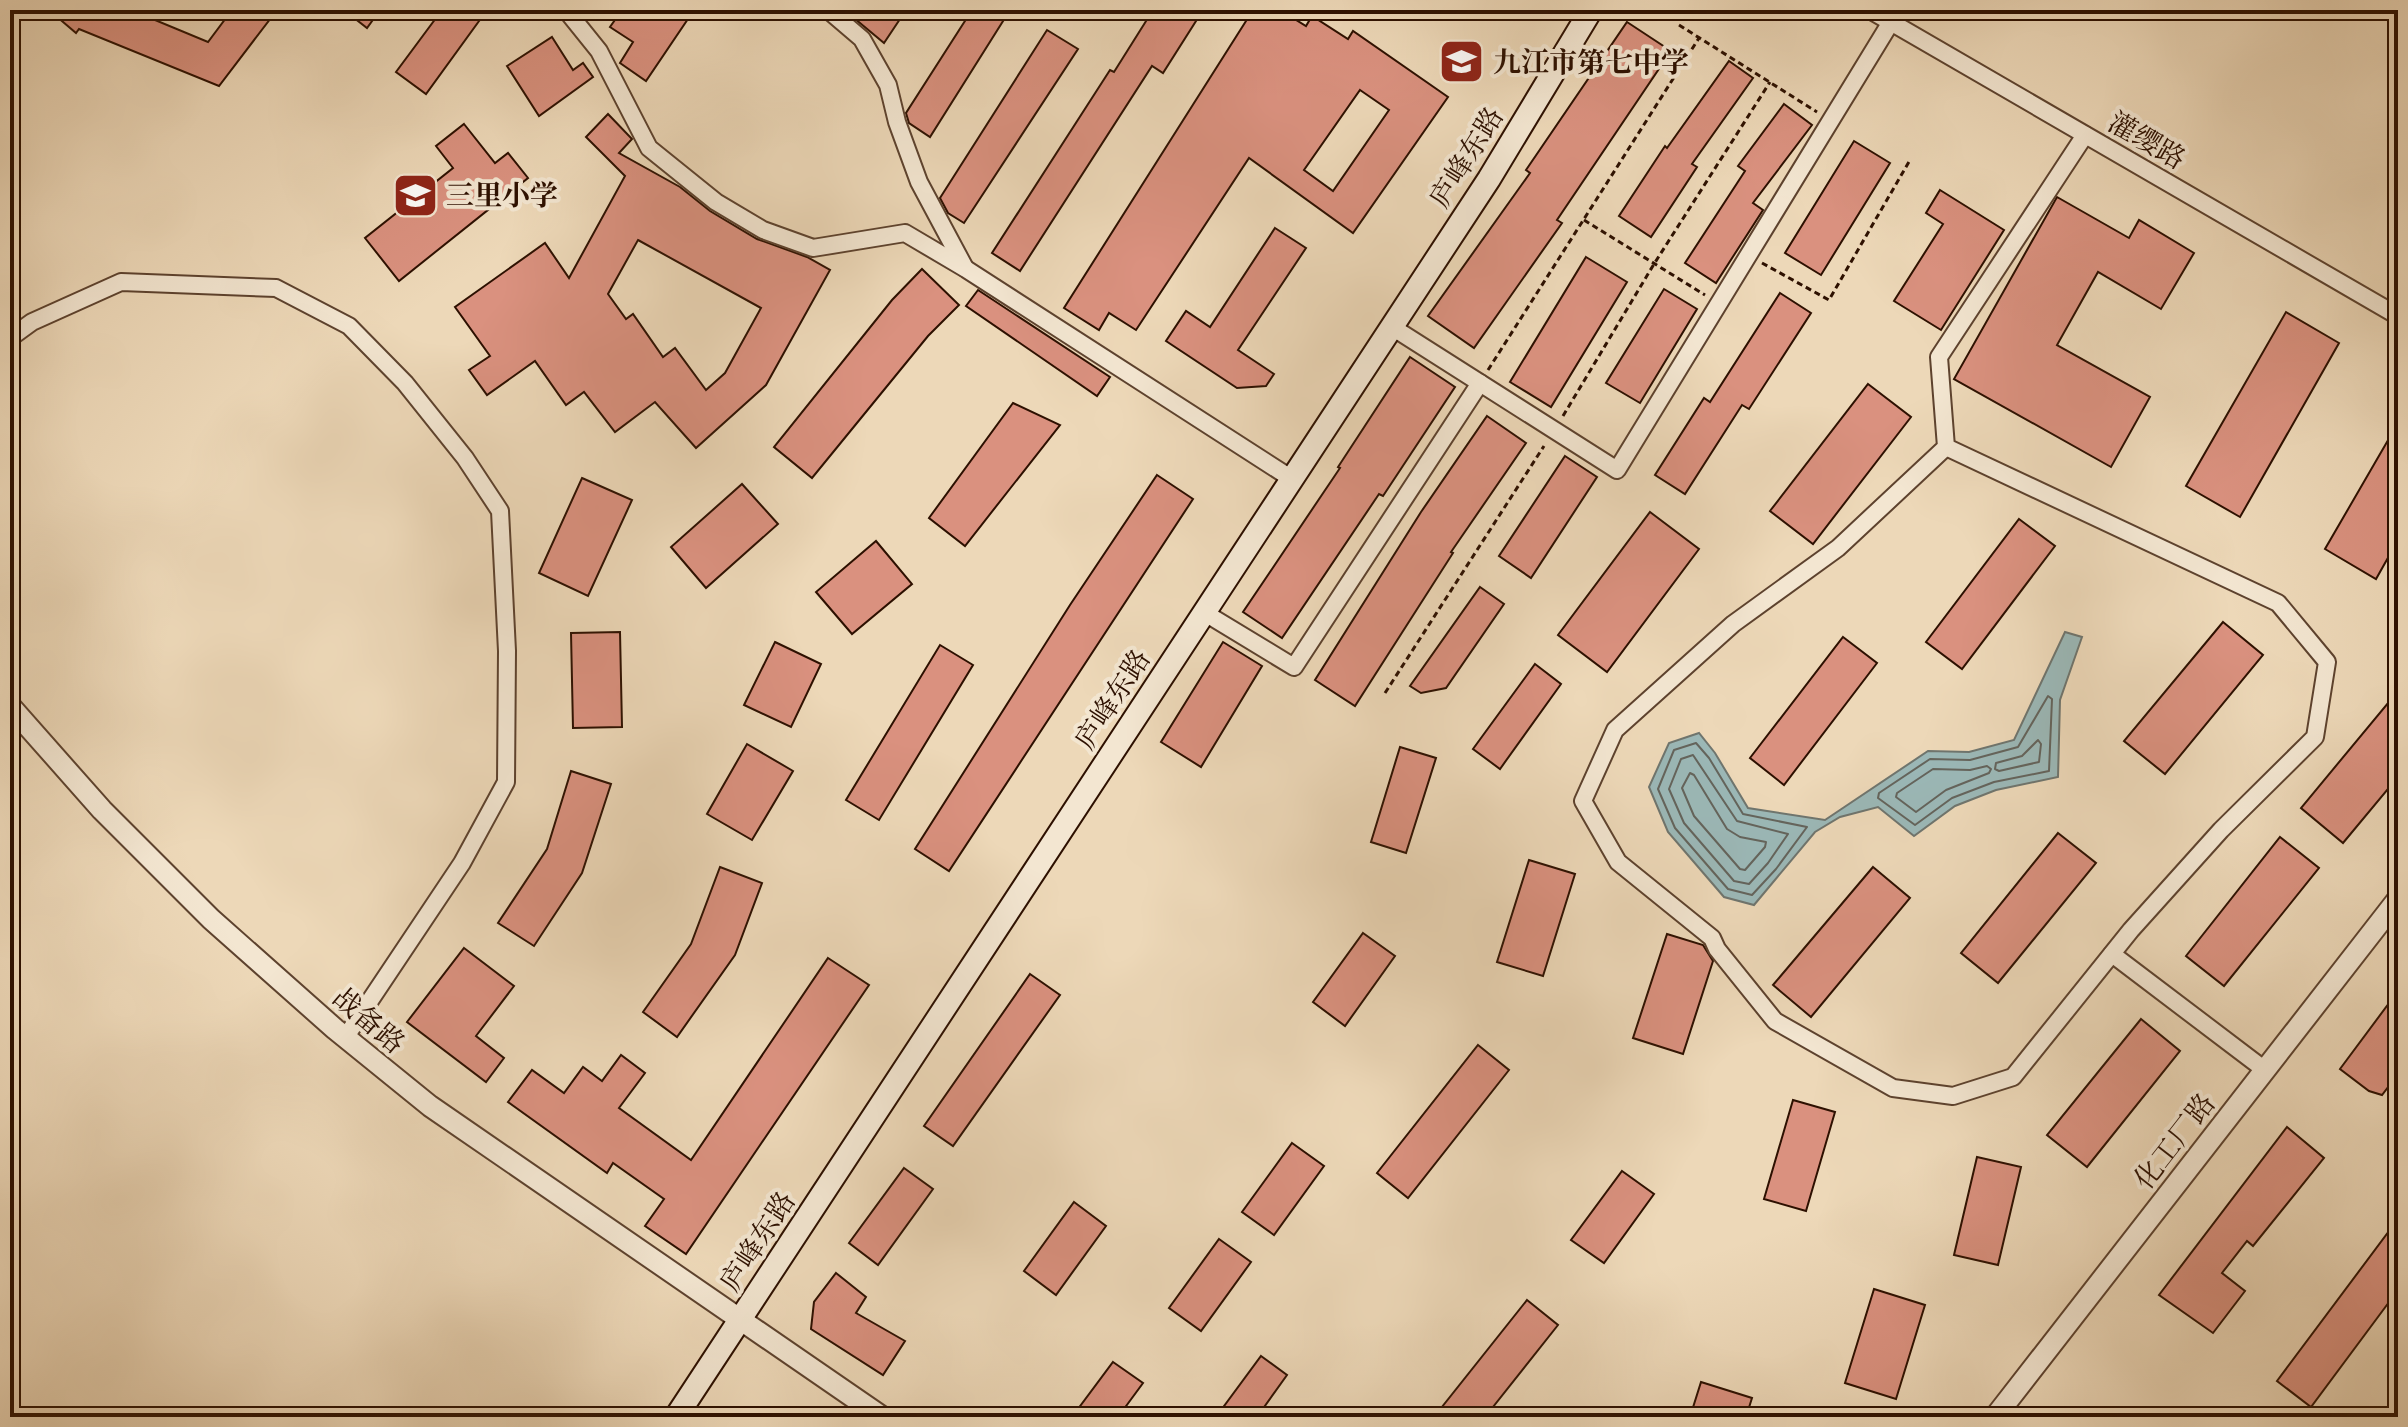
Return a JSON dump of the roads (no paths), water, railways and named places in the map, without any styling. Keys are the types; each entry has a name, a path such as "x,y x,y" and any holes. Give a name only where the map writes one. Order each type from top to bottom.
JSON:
{"main road":[{"name":"庐峰东路","path":"676,1417 1489,179 1591,10"}],"street":[{"path":"566,10 599,51 649,148 716,202 763,230 813,248 905,233 1292,479"},
{"path":"828,10 862,39 888,85 897,122 919,182 966,269"},
{"name":"灌缨路","path":"1870,10 2398,316"},
{"path":"1392,327 1617,470 1891,22"},
{"path":"1946,447 1939,357 2085,135"},
{"path":"10,338 32,322 121,282 276,288 349,326 405,383 465,458 500,511 507,651 506,782 462,863 345,1038"},
{"path":"1205,613 1294,667 1480,383"},
{"path":"1946,447 2278,603 2327,662 2315,737 2221,830 2112,954 2013,1077 1953,1096 1893,1088 1775,1021 1717,949 1712,938 1618,862 1583,801 1615,730 1733,624 1838,548 1946,447"},
{"name":"战备路","path":"10,706 102,810 211,919 345,1038 430,1106 882,1417"},
{"name":"化工厂路","path":"1995,1417 2398,899"},
{"path":"2112,954 2265,1070"}],"water":[{"path":"2065,632 2082,637 2060,700 2058,777 1996,790 1955,806 1914,836 1878,807 1840,817 1815,832 1754,905 1724,897 1668,832 1649,787 1669,743 1699,733 1715,753 1748,808 1825,820 1928,751 1969,752 2014,740"}],"place":[{"name":"九江市第七中学","path":"1462,62"},
{"name":"三里小学","path":"415,195"}]}
